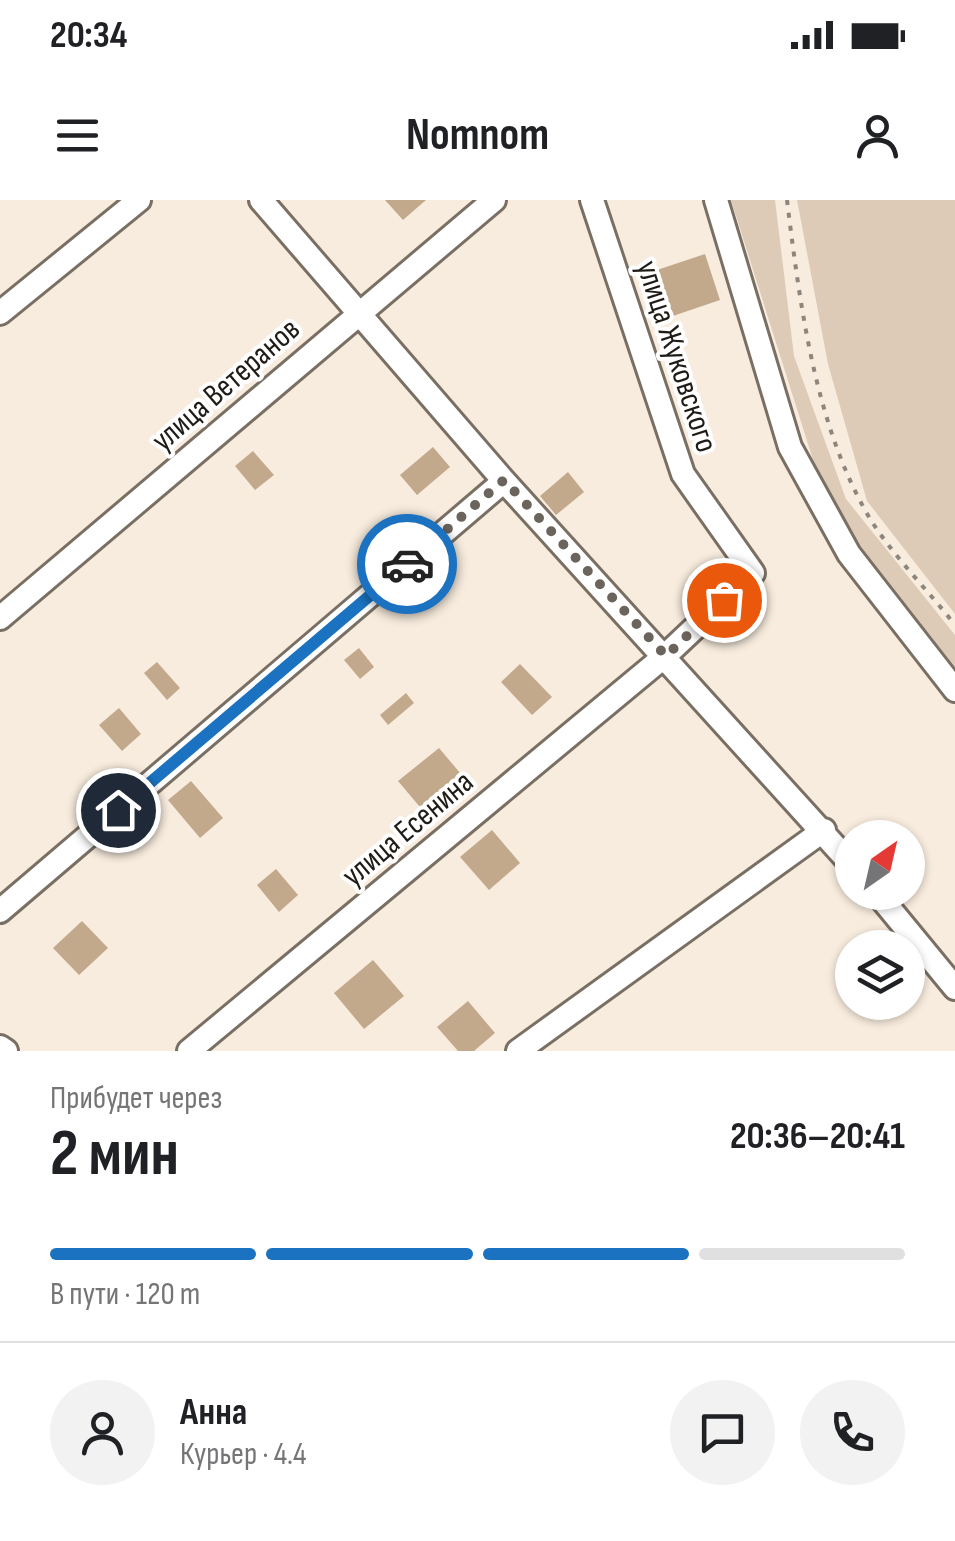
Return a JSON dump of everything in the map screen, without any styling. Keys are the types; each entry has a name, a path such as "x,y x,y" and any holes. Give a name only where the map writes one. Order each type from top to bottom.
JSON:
{"street":[{"path":"0,313 140,200"},
{"path":"261,200 504,480 835,843"},
{"name":"улица Ветеранов","path":"0,618 494,200"},
{"name":"улица Жуковского","path":"592,200 682,474 753,573 666,656"},
{"path":"716,200 790,446 849,554 955,690"},
{"path":"0,911 504,480"},
{"name":"улица Есенина","path":"189,1051 666,656"},
{"path":"518,1051 824,830"},
{"path":"891,910 955,988"}],"path":[{"path":"788,200 797,275 841,461 871,520 955,625"}],"shaded area":[{"path":"731,200 775,200 794,356 846,499 955,635 955,672 863,560 814,463"},
{"path":"797,200 955,200 955,614 867,501 828,364"}],"building":[{"path":"385,200 426,200 403,220"},
{"path":"705,254 720,300 673,316 657,270"},
{"path":"433,447 450,467 417,495 400,475"},
{"path":"253,451 274,475 255,490 235,466"},
{"path":"568,472 584,492 556,515 540,496"},
{"path":"359,648 374,667 360,679 344,660"},
{"path":"157,662 180,688 167,700 144,673"},
{"path":"520,664 552,697 532,715 501,682"},
{"path":"406,693 414,703 388,725 380,715"},
{"path":"119,708 141,734 122,751 99,725"},
{"path":"439,748 466,780 425,813 398,781"},
{"path":"191,781 223,818 200,838 168,800"},
{"path":"492,830 520,863 489,890 460,857"},
{"path":"276,869 298,895 279,912 257,885"},
{"path":"82,921 108,948 79,975 53,948"},
{"path":"373,960 404,996 364,1029 334,993"},
{"path":"468,1001 495,1033 474,1051 458,1051 437,1027"}],"way so far":[{"path":"407,564 504,480 666,656 724,600"}],"route":[{"path":"118,810 407,564"}]}
